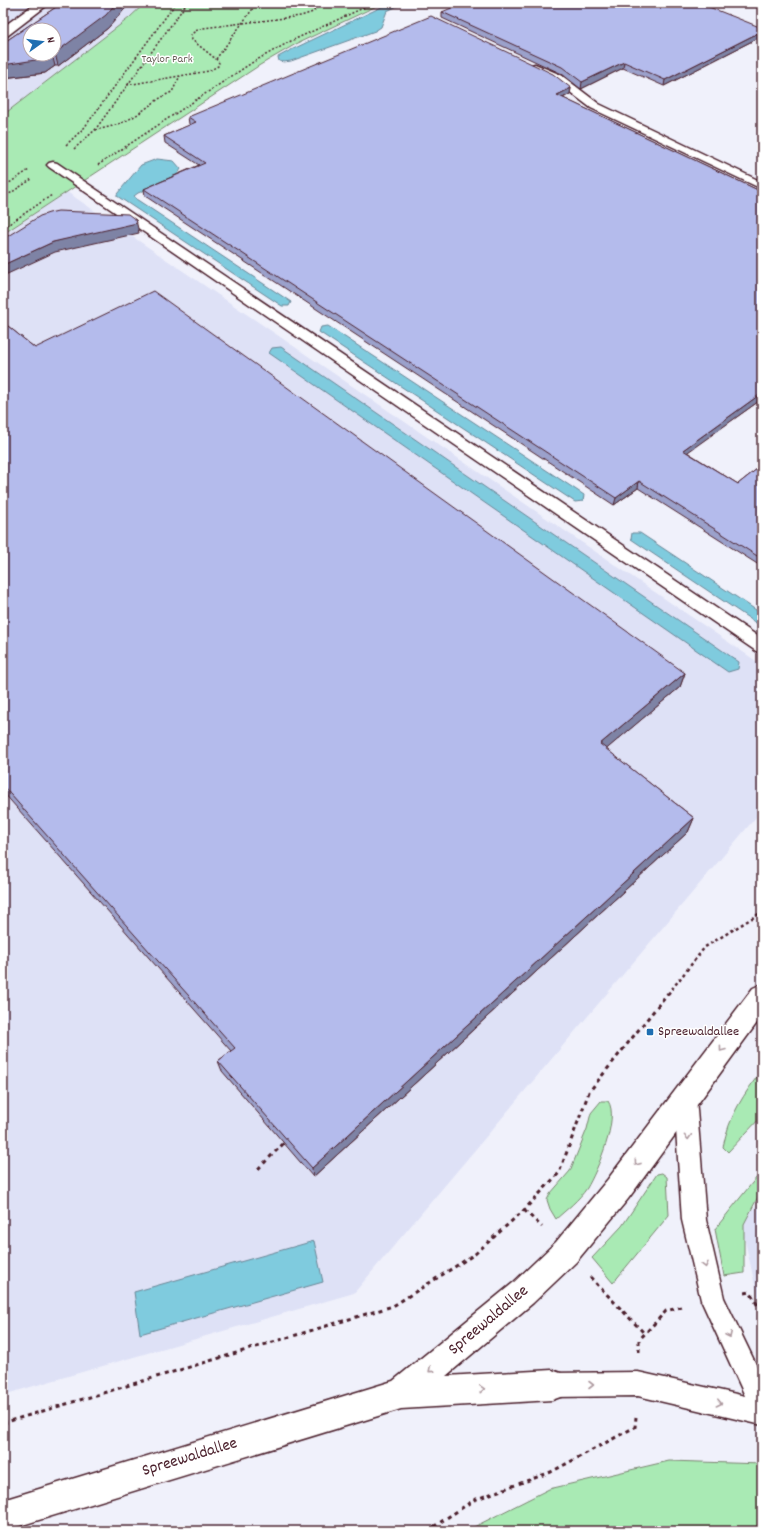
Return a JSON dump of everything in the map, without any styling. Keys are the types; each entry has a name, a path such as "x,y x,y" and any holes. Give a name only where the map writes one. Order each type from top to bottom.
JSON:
{"street":[{"path":"3,33 44,3"},
{"name":"Spreewaldallee","path":"401,1394 523,1293 566,1252 618,1189 762,996"},
{"name":"Spreewaldallee","path":"3,1516 401,1394 552,1385"}],"lane":[{"path":"522,60 557,77 595,106 762,186"},
{"path":"53,165 762,647"},
{"path":"685,1098 694,1220 713,1300 762,1404"},
{"path":"552,1385 638,1384 762,1412"}],"path":[{"path":"66,145 84,128 176,3"},
{"path":"3,198 53,165 80,145 95,130 187,3"},
{"path":"216,59 257,3"},
{"path":"127,85 215,69 219,63 216,59 192,40 191,35 195,31 203,28 309,15 316,10 319,6 318,3"},
{"path":"3,228 253,62 291,41 374,3"},
{"path":"95,130 106,128 132,118 160,97 172,92 180,76"},
{"path":"3,187 33,168"},
{"path":"3,1423 393,1306 475,1254 524,1210 559,1173 590,1092 705,947 762,912"},
{"path":"258,1169 284,1143"},
{"path":"427,1531 474,1500 551,1472 635,1426 639,1340 645,1334 587,1275"},
{"path":"750,1292 762,1313"}],"shaded area":[{"path":"3,3 145,3 129,18 3,115"},
{"path":"67,192 762,665 762,810 354,1293 3,1395 3,235"},
{"path":"762,1199 762,1316 741,1223"}],"green space":[{"name":"Taylor Park","path":"145,3 383,3 296,44 260,65 3,234 3,115 129,18"},
{"path":"762,1070 762,1116 728,1152 723,1147 733,1115 743,1097"},
{"path":"601,1101 608,1101 611,1109 611,1119 606,1144 587,1188 572,1205 556,1219 547,1200 550,1194 570,1171 587,1129 591,1113"},
{"path":"761,1172 762,1189 744,1224 744,1273 724,1276 715,1229"},
{"path":"662,1173 667,1177 669,1215 613,1283 592,1258 622,1226 657,1174"},
{"path":"669,1461 762,1464 762,1531 466,1531 549,1489"}],"water":[{"path":"390,3 404,3 387,11 381,27 375,31 291,61 279,61 278,57 291,50"},
{"path":"157,159 174,161 181,169 175,178 138,193 134,196 136,199 291,302 289,306 282,306 117,196 117,194 141,165"},
{"path":"328,326 584,495 583,501 575,502 319,332 321,327"},
{"path":"281,347 739,662 738,669 728,672 269,353 272,348"},
{"path":"632,533 640,533 762,614 762,627 631,539"},
{"path":"314,1241 323,1282 140,1334 134,1292"}],"building":[{"path":"62,3 116,3 106,15 62,48 62,22 34,22"},
{"path":"463,3 699,3 762,28 762,31 665,80 624,62 582,82 562,67 442,12"},
{"path":"431,16 553,74 571,88 557,95 762,192 762,393 683,450 738,484 762,465 762,559 639,481 616,498 144,189 205,163 164,136 196,122 188,117"},
{"path":"22,30 22,62 3,65 3,43"},
{"path":"58,211 128,214 136,220 137,223 53,242 3,265 3,239 40,216"},
{"path":"153,291 685,673 600,744 694,818 312,1168 218,1061 235,1048 3,786 3,322 35,348"}],"place":[{"name":"Spreewaldallee","path":"650,1032"}]}
